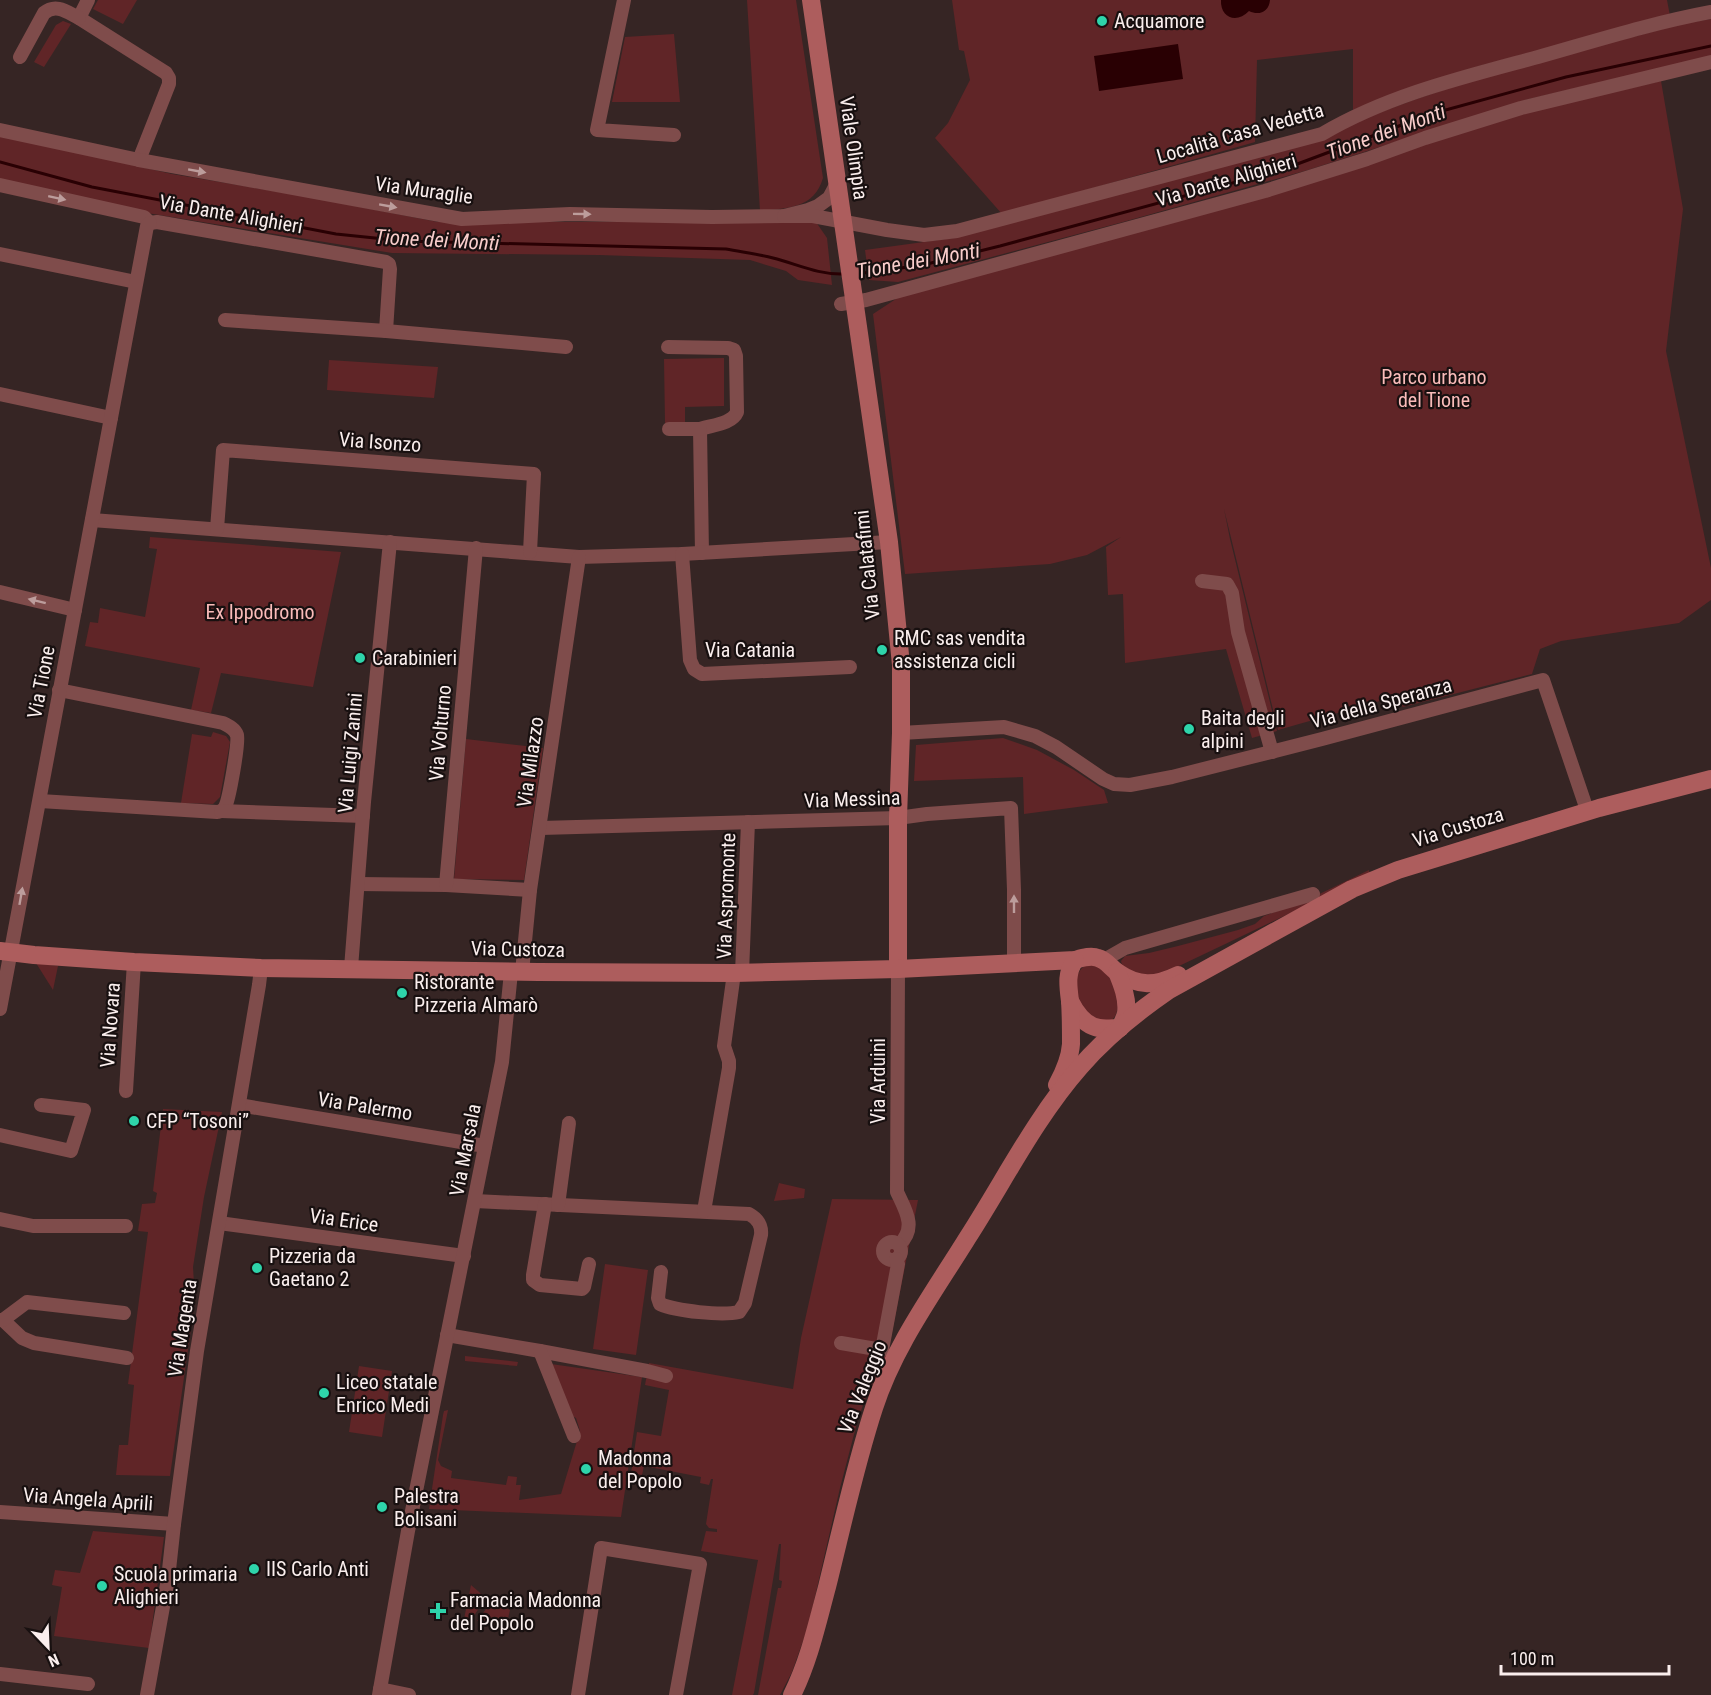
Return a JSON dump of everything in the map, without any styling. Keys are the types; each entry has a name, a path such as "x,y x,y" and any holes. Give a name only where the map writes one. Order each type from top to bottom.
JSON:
{"main road":[{"name":"Viale Olimpia","path":"811,0 847,257 847,303"},
{"name":"Via Calatafimi","path":"847,303 889,542 901,665 898,969"},
{"name":"Via Custoza","path":"1039,1123 1081,1066 1144,1007 1232,954 1352,889 1398,870 1599,808 1711,779"},
{"name":"Via Custoza","path":"5,952 134,962 261,968 517,972 738,973 898,969 1096,957 1138,983 1153,984 1168,980 1225,953 1232,954"},
{"path":"1039,1123 1066,1069 1070,1048 1068,994 1070,967 1075,960"},
{"name":"Via Custoza","path":"1019,962 1047,968 1058,976 1076,1013 1083,1020 1098,1028 1120,1028"},
{"path":"1110,966 1122,985 1126,1001 1126,1013 1120,1028"},
{"name":"Via Valeggio","path":"792,1695 815,1635 863,1442 885,1381 916,1320 1039,1123"}],"street":[{"path":"79,18 88,0"},
{"path":"624,0 597,130 674,135"},
{"path":"20,57 44,13 50,8 58,8 79,18 166,73 169,84 139,160"},
{"name":"Località Casa Vedetta","path":"784,216 813,216 924,235 957,231 1322,134 1349,119 1399,98 1472,75 1674,19 1711,12"},
{"name":"Via Dante Alighieri","path":"847,303 1047,252 1140,224 1265,192 1521,108 1711,62"},
{"name":"Via Muraglie","path":"0,130 139,160 462,219 570,214 784,216 818,206 829,198 837,183"},
{"name":"Via Dante Alighieri","path":"0,185 144,217 150,223 157,222 386,262 390,270 386,331"},
{"name":"Via Tione","path":"0,1010 5,952 40,801 136,282 147,226 150,223"},
{"path":"0,254 136,282"},
{"path":"225,320 566,346"},
{"path":"668,347 734,350 737,412 730,420 700,429 669,429"},
{"path":"0,394 111,418"},
{"path":"700,429 702,553"},
{"name":"Via Isonzo","path":"217,529 223,450 307,456 534,474 530,552"},
{"path":"92,520 579,557 682,554 889,542"},
{"name":"Via Luigi Zanini","path":"351,968 363,816 390,542"},
{"name":"Via Volturno","path":"446,885 476,548"},
{"name":"Via Catania","path":"682,554 690,660 694,669 702,674 850,667"},
{"name":"Via Milazzo","path":"517,972 541,828 579,557"},
{"path":"1202,581 1227,584 1232,593 1238,632 1272,752"},
{"path":"0,592 75,610"},
{"name":"Via della Speranza","path":"901,733 1004,727 1040,738 1103,779 1114,784 1130,785 1272,752 1543,680 1585,804"},
{"path":"59,690 223,723 232,728 237,742 226,802 221,811"},
{"path":"40,801 363,816"},
{"name":"Via Messina","path":"541,828 898,818 1011,808 1019,962"},
{"name":"Via Aspromonte","path":"704,1211 729,1068 724,1046 738,973 748,822"},
{"path":"358,884 446,885 530,890"},
{"name":"Via Custoza","path":"1110,966 1125,948 1313,894"},
{"name":"Via Novara","path":"126,1091 134,962"},
{"name":"Via Magenta","path":"147,1695 168,1579 197,1351 260,986 261,968"},
{"name":"Via Arduini","path":"841,1343 882,1350 898,1264 896,1259 901,1254 899,1245 906,1238 909,1226 908,1216 897,1192 898,969"},
{"name":"Via Marsala","path":"380,1692 408,1531 475,1201 517,972"},
{"path":"0,1134 71,1151 84,1110 40,1105"},
{"name":"Via Palermo","path":"239,1105 485,1146"},
{"path":"569,1123 533,1280 540,1286 582,1289 589,1264"},
{"path":"475,1201 749,1214 760,1224 761,1235 745,1303 740,1312 728,1315 677,1309 660,1304 658,1298 661,1272"},
{"path":"0,1220 33,1226 126,1226"},
{"name":"Via Erice","path":"219,1222 464,1257"},
{"path":"124,1313 27,1302 1,1320 22,1338 34,1343 127,1358"},
{"path":"447,1335 666,1376"},
{"path":"540,1351 574,1436"},
{"name":"Via Angela Aprili","path":"0,1512 174,1524"},
{"path":"578,1695 601,1548 700,1564 676,1695"},
{"path":"0,1674 88,1684"},
{"path":"380,1692 409,1695"}],"green space":[{"path":"98,0 137,0 123,24 93,9"},
{"path":"747,0 796,0 823,178 819,188 806,201 789,207 760,211"},
{"path":"952,0 1667,0 1670,16 1483,65 1426,82 1353,110 1353,49 1257,60 1255,142 1002,214 935,138 948,123 970,80 964,51 959,50"},
{"path":"1711,19 1711,57 1529,99 1308,170 898,282 869,280 865,250 953,238 1358,121 1437,92 1518,68 1681,24"},
{"path":"63,21 71,24 44,67 34,62 56,25"},
{"path":"674,34 680,102 612,102 625,37"},
{"name":"Parco urbano del Tione","path":"1661,81 1683,209 1666,351 1711,568 1711,600 1679,623 1561,641 1540,649 1532,674 1403,707 1394,697 1278,730 1224,509 1277,731 1252,738 1226,649 1125,663 1123,594 1108,595 1106,547 1121,537 1087,555 1050,564 905,574 873,314 902,295 1535,110"},
{"path":"0,135 172,174 438,222 816,222 827,238 832,285 798,280 786,271 750,260 599,255 392,253 147,213 0,179"},
{"path":"724,358 724,406 685,407 685,423 665,423 664,359"},
{"path":"329,360 438,367 434,398 327,390"},
{"name":"Ex Ippodromo","path":"150,537 341,552 313,687 221,673 211,713 191,710 200,668 85,646 90,622 98,623 100,608 145,617 157,549 149,548"},
{"path":"213,732 226,736 230,742 220,797 213,804 181,803 192,734 211,737"},
{"path":"1003,738 1037,750 1074,770 1104,790 1108,803 1024,814 1023,777 914,781 916,745"},
{"path":"466,739 543,748 524,880 454,879"},
{"path":"1369,870 1370,875 1158,976 1135,974 1122,965 1121,961 1125,956 1178,946 1255,924 1264,916 1305,901"},
{"path":"36,963 58,966 53,990"},
{"path":"1090,964 1106,973 1115,987 1117,1011 1108,1023 1092,1018 1081,1005 1077,995 1076,984 1079,973 1081,969"},
{"path":"163,1109 222,1112 204,1197 193,1267 195,1300 170,1476 116,1475 119,1445 128,1445 134,1385 128,1384 148,1232 138,1231 142,1204 155,1203 157,1193 153,1191"},
{"path":"779,1183 805,1189 804,1198 774,1201"},
{"path":"832,1199 918,1200 887,1358 867,1394 858,1419 808,1627 792,1672 780,1695 758,1695 778,1588 781,1588 782,1581 779,1580 781,1544 779,1544 754,1693 753,1695 732,1695 758,1560 701,1551 706,1531 717,1532 717,1529 709,1528 706,1524 713,1479 709,1485 700,1483 701,1477 644,1466 642,1475 631,1473 637,1432 661,1436 669,1390 645,1385 649,1363 793,1389 801,1338"},
{"path":"605,1264 648,1270 636,1355 593,1349"},
{"path":"465,1356 518,1362 517,1366 465,1361"},
{"path":"551,1364 642,1377 621,1517 429,1509 443,1415 444,1411 448,1410 438,1460 441,1466 452,1471 451,1478 506,1485 508,1476 517,1477 516,1485 521,1485 519,1500 561,1494 580,1431 576,1418 568,1414"},
{"path":"359,1366 392,1371 382,1437 349,1432"},
{"path":"93,1531 164,1537 149,1648 54,1636 62,1587 52,1585 55,1570 80,1573"},
{"path":"471,1585 486,1598 471,1620 464,1619"},
{"path":"492,1601 510,1610 506,1627 477,1621"}],"shaded area":[{"path":"1221,0 1270,0 1263,12 1249,11 1235,18 1226,15 1221,6"},
{"path":"1178,44 1183,79 1099,91 1094,56"}],"waterway":[{"name":"Tione dei Monti","path":"856,274 923,265 1000,246 1284,169 1431,114 1566,77 1711,46"},
{"name":"Tione dei Monti","path":"0,162 92,187 336,234 404,241 726,249 767,257 816,271 844,274"}],"place":[{"name":"Acquamore","path":"1102,21"},
{"name":"RMC sas vendita assistenza cicli","path":"882,650"},
{"name":"Carabinieri","path":"360,658"},
{"name":"Baita degli alpini","path":"1189,729"},
{"name":"Ristorante Pizzeria Almarò","path":"402,993"},
{"name":"CFP “Tosoni”","path":"134,1121"},
{"name":"Pizzeria da Gaetano 2","path":"257,1268"},
{"name":"Liceo statale Enrico Medi","path":"324,1393"},
{"name":"Madonna del Popolo","path":"586,1469"},
{"name":"Palestra Bolisani","path":"382,1507"},
{"name":"IIS Carlo Anti","path":"254,1569"},
{"name":"Scuola primaria Alighieri","path":"102,1586"},
{"name":"Farmacia Madonna del Popolo","path":"438,1611"}]}
